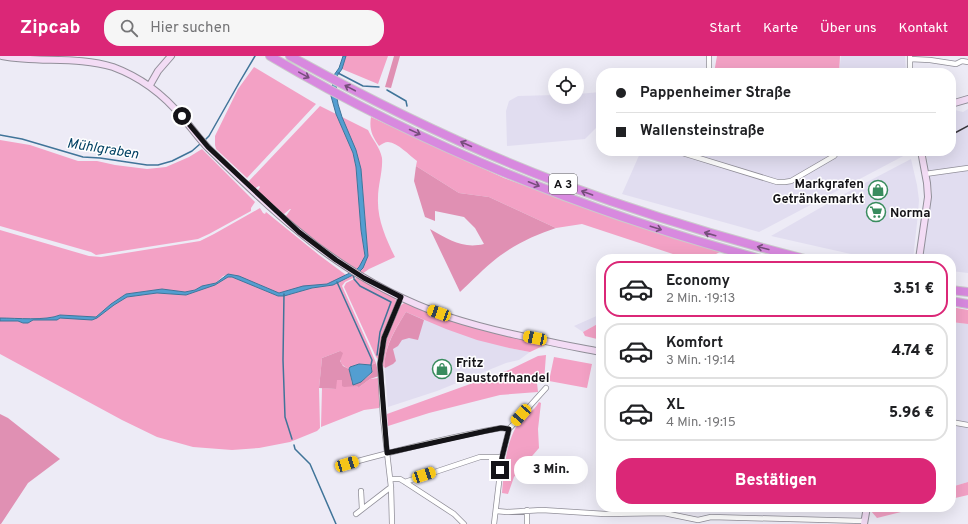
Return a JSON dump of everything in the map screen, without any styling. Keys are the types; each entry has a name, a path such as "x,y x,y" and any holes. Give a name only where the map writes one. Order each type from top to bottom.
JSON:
{"highway":[{"name":"A 3","path":"270,56 380,115 465,155 558,194 660,230 744,254"},
{"name":"A 3","path":"290,56 384,106 431,128 506,161 588,194 701,231 786,254"},
{"path":"956,291 968,292"},
{"path":"956,302 968,304"}],"street":[{"path":"2,56 26,59 89,61 113,67 150,85 182,116 208,147 299,232 336,260 364,278 431,310 470,323 596,351"},
{"path":"150,85 158,71 171,56"},
{"path":"709,56 709,68"},
{"path":"910,68 910,57 956,64 962,61 968,62"},
{"path":"956,103 968,99"},
{"path":"692,156 777,182 784,182 791,181 834,156"},
{"path":"920,254 928,197 926,174 922,156"},
{"path":"926,174 968,168"},
{"path":"392,524 391,487 380,364 384,338 401,297"},
{"path":"494,524 502,457 509,429 546,388"},
{"path":"956,423 968,425"},
{"path":"347,464 387,453 486,431 501,428 509,429"},
{"path":"404,482 480,457 502,457"},
{"path":"390,480 400,479 454,514 464,524"},
{"path":"356,514 391,487"},
{"path":"361,491 362,509"},
{"path":"526,510 527,524"},
{"path":"496,511 559,510 605,514 664,513 698,522 711,516 864,522 866,512"}],"shaded area":[{"path":"346,56 388,56 378,84 342,69"},
{"path":"394,56 400,56 391,88 385,87"},
{"path":"717,56 840,56 839,68 715,68"},
{"path":"841,56 905,56 906,68 840,68"},
{"path":"254,67 316,104 247,178 216,149 215,136 238,89"},
{"path":"596,92 596,128 585,139 507,146 506,111 509,101 518,96 548,95 548,104 584,104 584,93"},
{"path":"320,106 336,114 353,153 356,167 361,230 365,256 356,270 322,247 286,218 291,209 284,214 281,214 258,192 259,186 254,189 248,182"},
{"path":"968,109 968,273 956,272 956,254 923,254 932,192 927,156 956,156 956,110 963,112"},
{"path":"342,117 368,130 381,154 382,168 378,198 379,214 385,236 395,257 369,269 362,274 359,272 363,268 368,256 361,169"},
{"path":"371,117 504,178 611,216 722,251 716,254 673,254 582,224 556,228 489,197 459,193 416,166 417,161 396,145 387,142 379,146 370,125"},
{"path":"0,140 30,145 78,161 97,161 147,169 166,167 189,157 202,149 255,202 251,208 251,211 198,239 96,255 91,252 0,226"},
{"path":"639,156 903,156 759,232 622,194"},
{"path":"911,159 919,200 914,254 851,254 771,236 848,192"},
{"path":"416,166 459,193 489,197 556,228 525,240 511,248 487,266 460,292 430,229 450,240 463,244 484,244 475,228 464,217 435,211 435,221 425,217 414,181"},
{"path":"260,208 263,213 265,214 266,212 346,275 327,284 279,293 231,274 223,276 216,283 185,292 162,289 126,294 96,317 60,315 39,319 0,318 0,230 89,256 101,257 200,241"},
{"path":"354,275 357,276 345,282 342,286 376,363 371,365 359,364 350,367 349,369 343,366 341,362 340,351 322,358 319,388 320,428 317,431 290,442 259,448 232,450 193,447 157,437 122,420 0,354 0,321 18,321 28,323 33,320 57,320 60,318 97,318 127,297 157,293 186,295 215,285 228,277 232,277 278,296 284,296 312,288 333,285"},
{"path":"358,277 395,298 397,304 378,359 344,287 346,283"},
{"path":"404,303 547,344 530,352 509,348 477,340 406,312 394,331 388,346 385,368 383,366 383,360 386,342 395,314 399,307"},
{"path":"956,308 968,310 968,324 956,323"},
{"path":"406,312 509,348 530,352 519,360 506,363 437,391 388,407 384,361"},
{"path":"406,312 424,320 418,340 409,338 402,340 398,346 393,349 396,361 385,368 388,346 394,332"},
{"path":"596,316 596,325 583,332 574,326"},
{"path":"956,323 968,324 968,482 956,486"},
{"path":"596,325 596,339 585,336 583,332"},
{"path":"340,351 343,353 340,361 343,366 349,369 352,383 361,381 368,377 372,372 371,365 376,363 379,376 370,379 358,388 357,386 344,387 342,386 342,380 337,380 336,389 319,388 322,358"},
{"path":"546,355 544,381 537,383 538,392 500,395 429,413 388,426 387,414 509,370 538,356"},
{"path":"554,357 592,364 587,388 549,381"},
{"path":"378,378 381,404 379,408 364,410 321,427 322,388 336,389 336,380 342,380 342,385 357,386 358,388 370,379"},
{"path":"539,402 541,403 538,429 539,448 514,477 508,494 502,493 503,476 509,443 512,435 521,420 537,406"},
{"path":"0,414 8,418 60,459 28,483 1,524 0,524"},
{"path":"968,482 968,495 956,498 956,486"},
{"path":"872,512 901,512 877,518"}],"water":[{"path":"343,56 346,56 342,69 337,76 336,91 342,117 356,150 361,169 368,256 363,268 359,272 333,285 312,288 284,296 278,296 232,277 228,277 215,285 186,295 157,293 127,297 92,320 60,318 57,320 33,320 28,323 18,321 0,321 0,318 39,319 60,315 96,317 126,294 162,289 185,292 216,283 228,274 239,276 279,293 303,286 327,284 356,270 365,256 361,230 356,167 353,153 336,114 331,96 334,75 339,68"},
{"path":"359,364 371,365 372,372 361,382 353,385 349,369 350,367"}],"waterway":[{"name":"Mühlgraben","path":"206,139 255,56"},
{"path":"338,73 363,86 379,87"},
{"path":"387,90 406,101 407,106"},
{"name":"Mühlgraben","path":"0,135 22,139 83,157 147,165 158,165 172,161 192,151 200,144"},
{"path":"354,279 360,286 391,302 380,332 377,355"},
{"path":"337,282 372,360 371,365"},
{"path":"284,294 283,360 285,417 292,439"},
{"path":"294,445 295,449 310,464 336,524"}],"railway":[{"path":"956,132 968,126"}],"place":[{"name":"Markgrafen Getränkemarkt","path":"878,190"},
{"name":"Norma","path":"876,212"},
{"name":"Fritz Baustoffhandel","path":"442,369"}],"route":[{"path":"182,116 208,147 299,232 336,260 364,278 401,297 384,338 380,364 387,453 444,439 501,428 509,429 500,470"}]}
